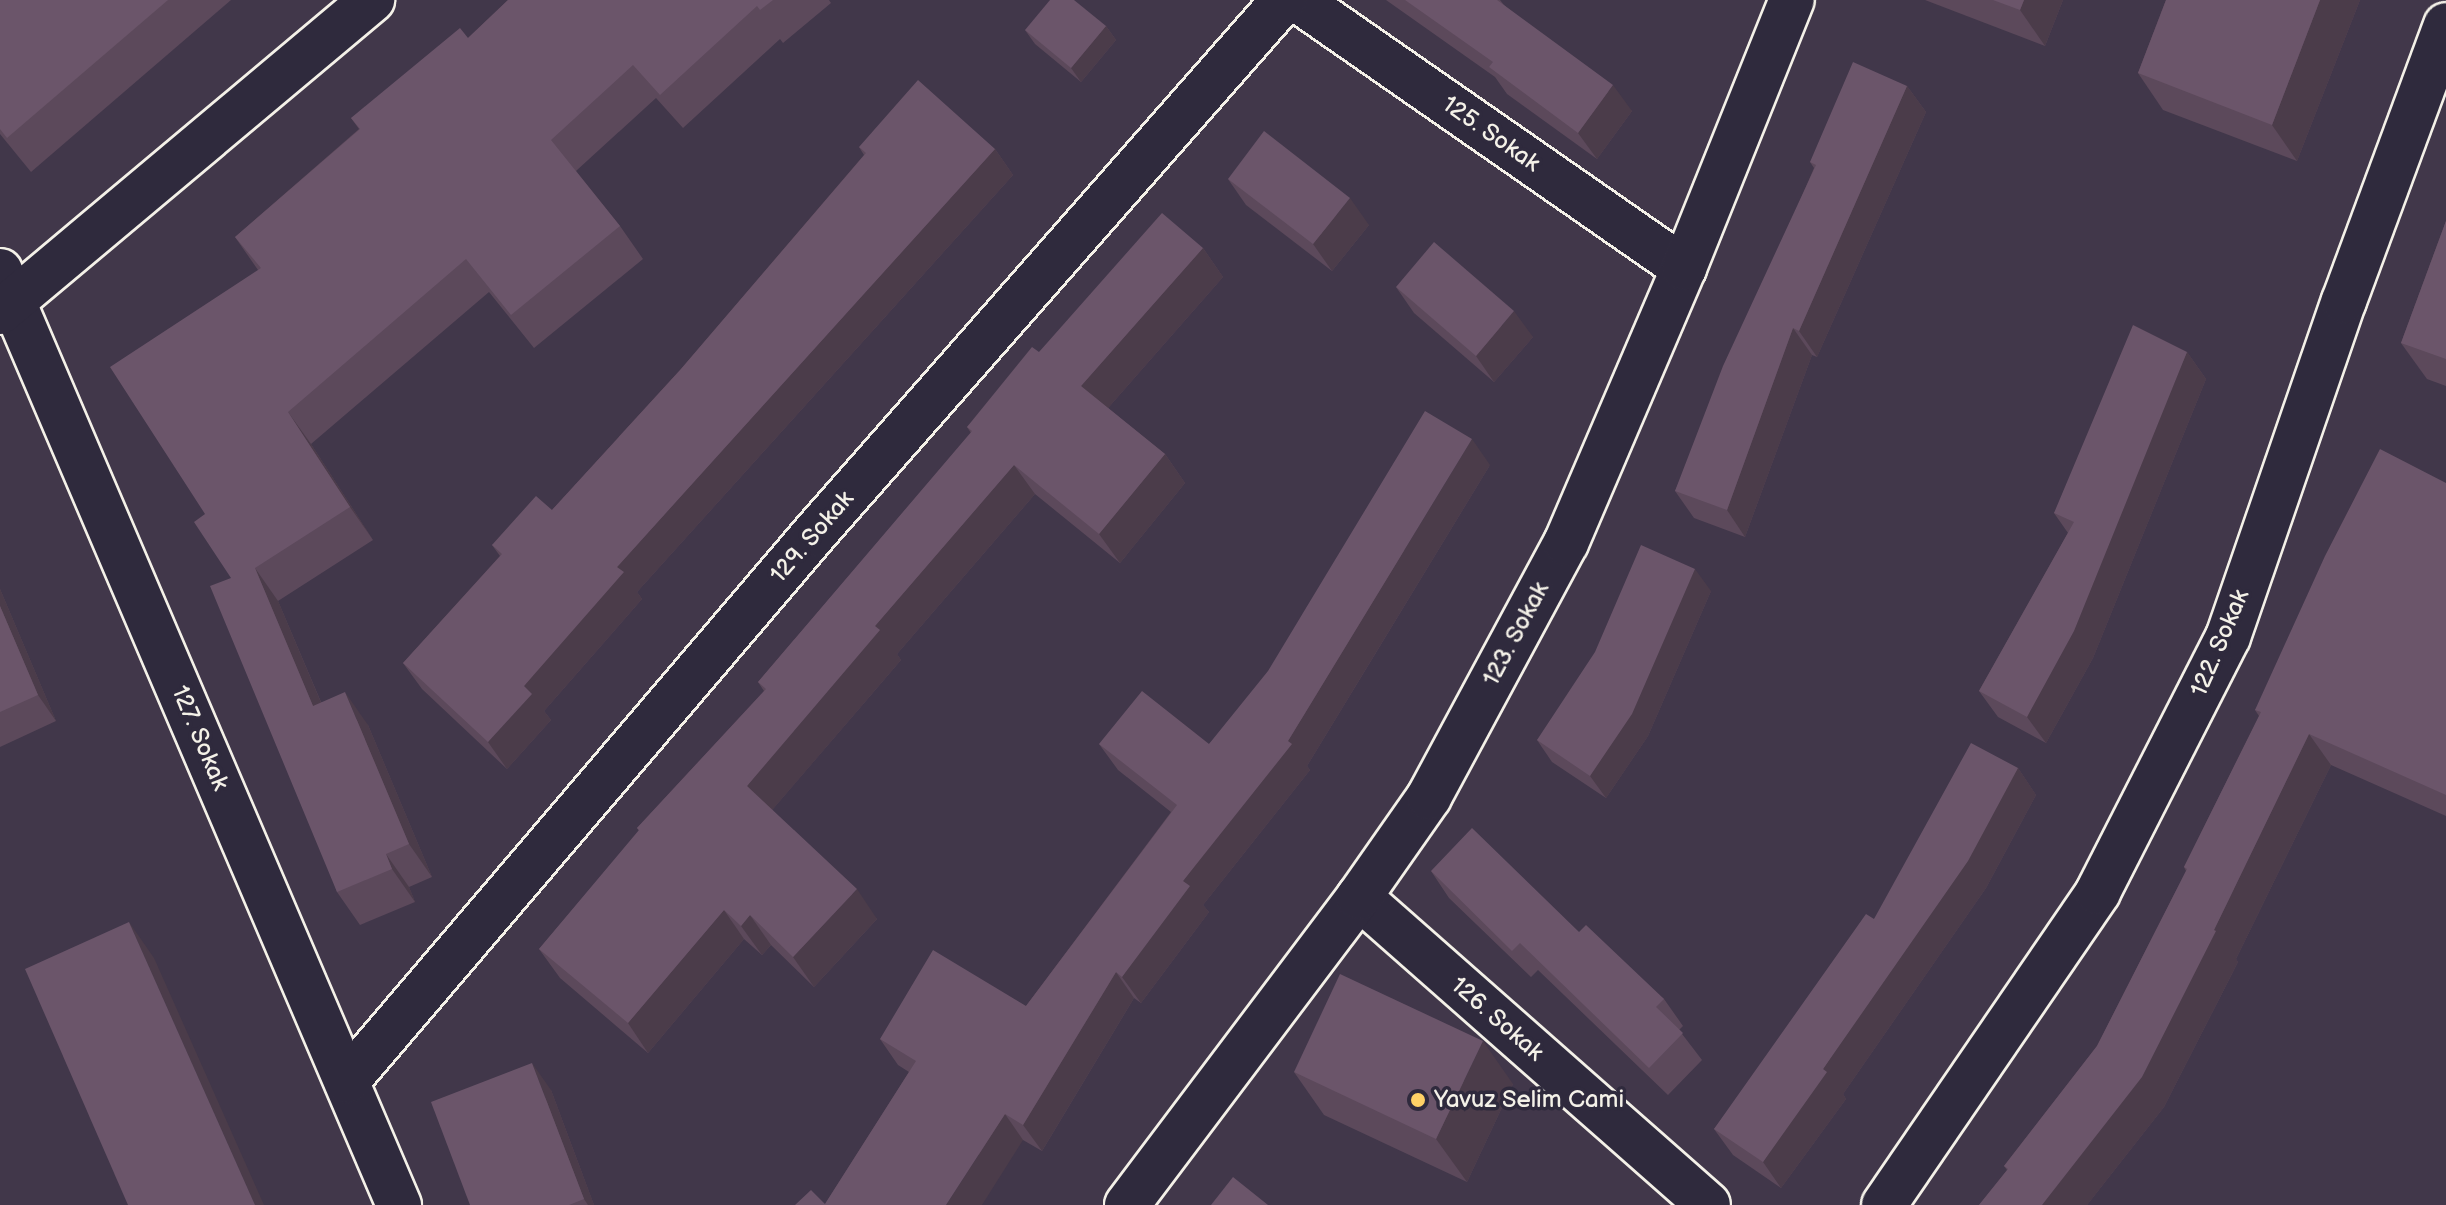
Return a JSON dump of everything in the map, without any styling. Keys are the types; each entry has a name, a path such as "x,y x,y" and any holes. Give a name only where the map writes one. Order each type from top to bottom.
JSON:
{"street":[{"path":"5,296 372,0"},
{"name":"129. Sokak","path":"347,1081 824,522 1284,0"},
{"name":"125. Sokak","path":"1298,0 1684,268"},
{"name":"123. Sokak","path":"1127,1205 1359,897 1429,797 1566,543 1684,268 1792,0"},
{"name":"122. Sokak","path":"1884,1205 2098,892 2228,637 2344,301 2446,25"},
{"name":"127. Sokak","path":"5,296 399,1205"},
{"name":"126. Sokak","path":"1359,897 1708,1205"}],"building":[{"path":"0,0 168,0 7,138 0,129"},
{"path":"508,0 773,0 760,10 757,6 660,95 633,65 551,140 620,226 511,315 466,259 288,412 350,507 255,568 313,706 345,692 409,844 386,854 392,869 337,892 210,586 231,578 194,522 205,514 110,367 261,268 235,237 360,129 351,118 460,28 468,38"},
{"path":"1050,0 1074,0 1106,26 1071,68 1025,30"},
{"path":"1405,0 1497,0 1613,85 1578,133 1489,67 1493,62"},
{"path":"1993,0 2024,0 2020,10"},
{"path":"2166,0 2320,0 2272,125 2138,73"},
{"path":"1853,62 1907,86 1799,331 1793,328 1727,510 1675,491 1723,366 1816,165 1810,162"},
{"path":"918,80 995,149 617,567 624,572 524,686 532,694 488,742 403,663 502,554 492,545 536,496 552,510 681,369 866,153 859,147"},
{"path":"1264,131 1350,198 1313,244 1228,179"},
{"path":"1162,213 1203,248 1081,386 1165,454 1099,534 1014,465 875,626 880,630 747,786 857,889 793,957 750,915 741,926 724,910 628,1023 539,949 639,830 637,828 766,689 758,682 972,431 967,427 1032,347 1039,352"},
{"path":"2446,221 2446,359 2401,343"},
{"path":"1434,242 1514,311 1476,356 1396,287"},
{"path":"2133,325 2187,352 2074,631 2027,717 1979,691 2074,522 2054,513"},
{"path":"1425,411 1472,439 1288,741 1292,744 1183,881 1190,886 1122,977 1116,972 1023,1125 1005,1114 946,1205 795,1205 811,1190 825,1204 916,1061 880,1039 933,950 1026,1006 1177,805 1099,744 1142,691 1209,744 1268,671"},
{"path":"2380,449 2446,483 2446,795 2309,734 2216,931 2142,1077 2042,1205 1979,1205 2008,1169 2004,1166 2097,1046 2187,869 2184,867 2261,712 2255,710 2325,556"},
{"path":"1641,545 1695,569 1632,714 1590,776 1537,740 1595,652"},
{"path":"0,606 38,695 0,712"},
{"path":"1971,743 2018,768 1968,861 1823,1069 1827,1072 1763,1162 1714,1129 1866,914 1874,919"},
{"path":"1472,828 1579,932 1586,925 1664,999 1656,1007 1683,1033 1649,1068 1520,943 1512,951 1431,871"},
{"path":"129,922 255,1205 128,1205 25,969"},
{"path":"1340,974 1483,1041 1436,1139 1294,1072"},
{"path":"532,1063 584,1199 569,1205 470,1205 431,1102"},
{"path":"1233,1177 1268,1205 1211,1205"}],"place":[{"name":"Yavuz Selim Cami","path":"1418,1100"}]}
